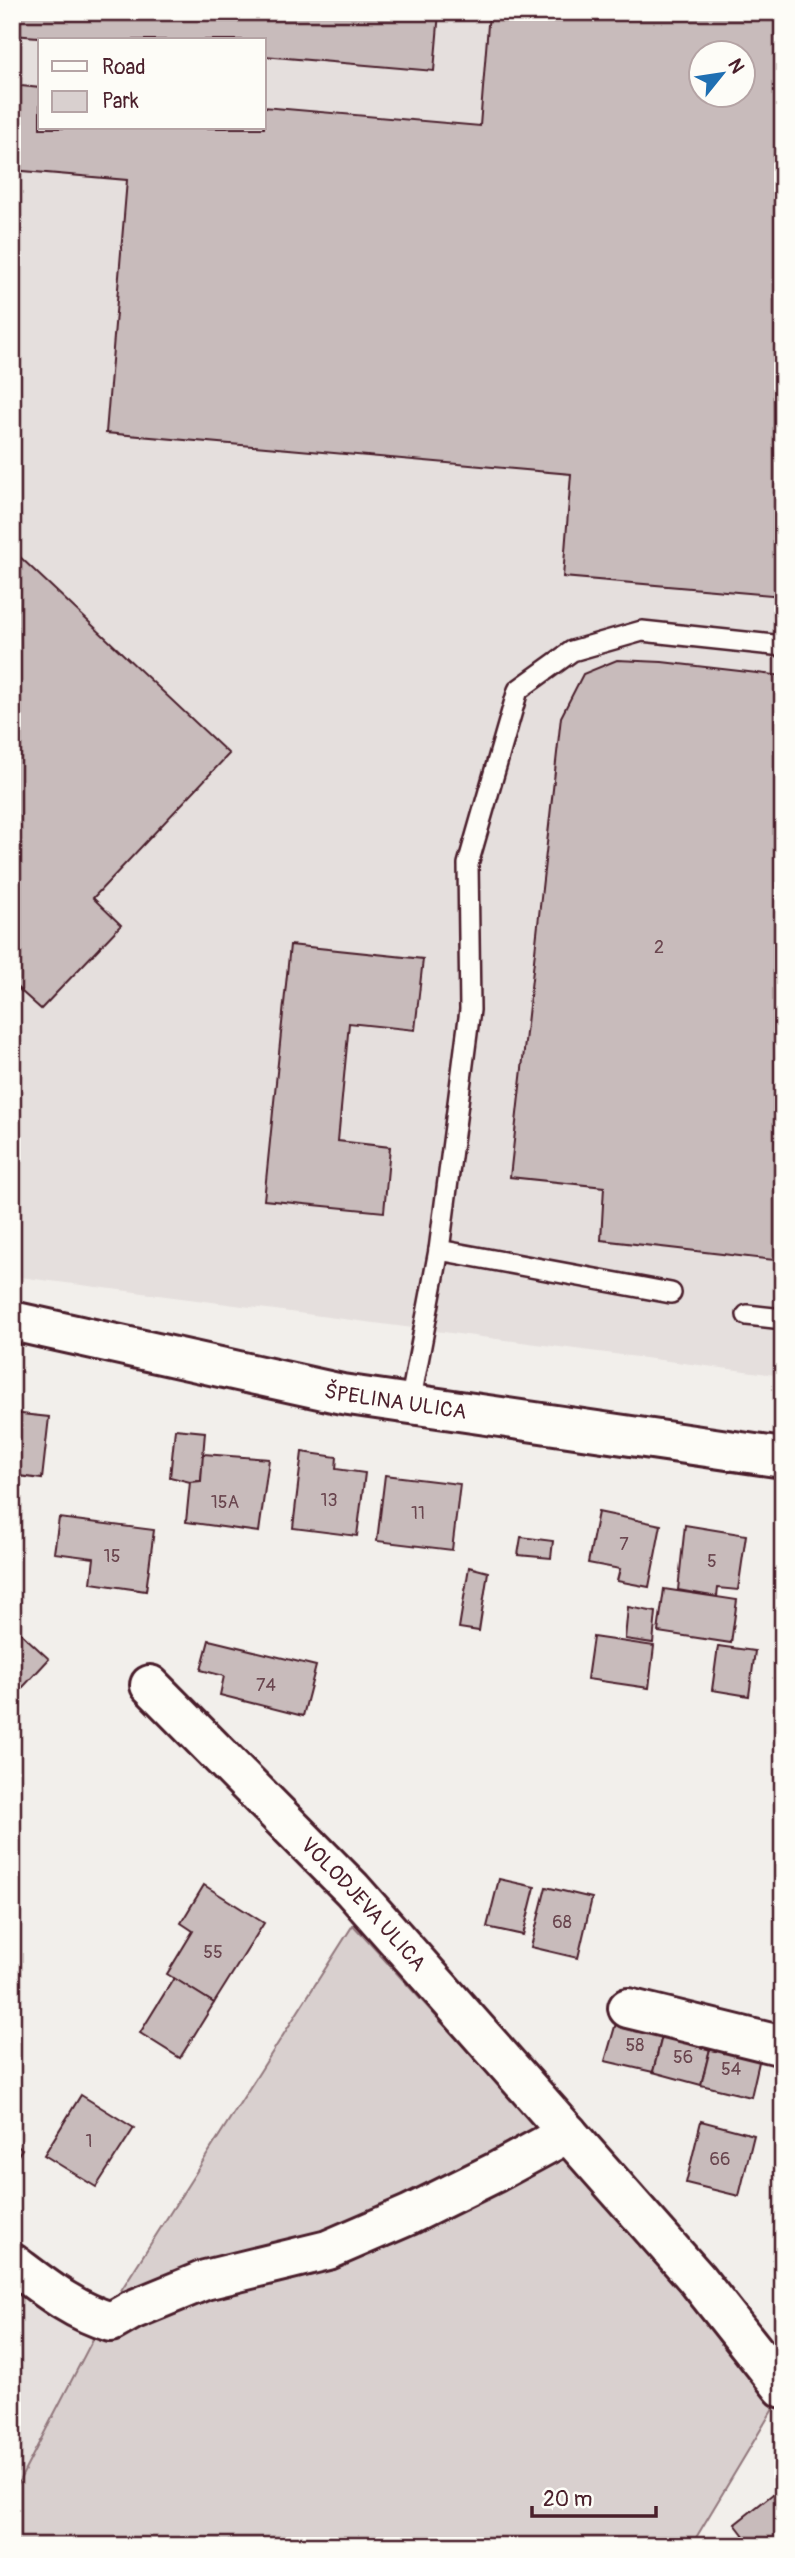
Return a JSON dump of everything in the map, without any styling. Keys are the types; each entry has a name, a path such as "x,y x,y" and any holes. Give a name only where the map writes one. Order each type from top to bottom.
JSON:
{"street":[{"name":"ŠPELINA ULICA","path":"12,1321 342,1394 783,1458"},
{"name":"VOLODJEVA ULICA","path":"150,1685 352,1889 696,2278 783,2388"},
{"path":"628,2008 783,2046"},
{"path":"12,2263 64,2302 90,2316 111,2322 132,2310 205,2280 327,2250 447,2196 568,2133"}],"lane":[{"path":"410,1404 439,1250 470,1010 468,864 518,690 572,651 642,631 783,646"},
{"path":"439,1250 671,1293"},
{"path":"747,1315 783,1319"}],"shaded area":[{"path":"12,12 783,12 783,1376 12,1276"},
{"path":"12,2243 106,2314 12,2495"}],"green space":[{"path":"353,1925 782,2394 691,2546 12,2546 12,2495 106,2314"}],"building":[{"path":"12,12 439,12 434,71 266,56 266,38 52,38 12,35"},
{"path":"489,12 783,12 783,596 563,577 571,474 106,433 127,180 12,170 12,85 38,88 38,130 266,130 266,107 480,126"},
{"path":"19,556 229,754 93,898 121,925 41,1009 12,983 12,563"},
{"path":"617,660 662,662 783,676 783,1261 601,1240 604,1187 510,1177 561,717 583,674"},
{"path":"290,945 423,959 415,1030 349,1023 338,1141 390,1147 384,1212 264,1200"},
{"path":"12,1413 49,1417 42,1479 12,1475"},
{"path":"175,1429 205,1432 201,1481 190,1482 170,1477"},
{"path":"302,1452 337,1457 336,1469 365,1473 357,1536 293,1528"},
{"path":"203,1454 269,1459 259,1532 186,1522 190,1482 201,1481"},
{"path":"385,1475 460,1484 452,1550 377,1541"},
{"path":"598,1512 661,1525 649,1587 617,1581 620,1569 588,1563"},
{"path":"59,1518 154,1530 146,1591 91,1583 94,1558 54,1553"},
{"path":"685,1525 746,1535 738,1590 718,1588 717,1597 678,1590"},
{"path":"521,1537 553,1541 551,1558 518,1555"},
{"path":"469,1567 488,1572 479,1631 459,1628"},
{"path":"664,1589 737,1600 731,1643 658,1632"},
{"path":"628,1607 656,1612 653,1643 625,1639"},
{"path":"12,1625 49,1659 12,1699"},
{"path":"593,1637 654,1646 649,1688 587,1679"},
{"path":"209,1640 316,1666 303,1716 220,1695 224,1676 201,1670"},
{"path":"718,1646 755,1651 749,1696 712,1690"},
{"path":"499,1879 535,1887 523,1935 487,1927"},
{"path":"204,1885 264,1923 214,2003 167,1974 193,1931 181,1923"},
{"path":"546,1887 592,1898 578,1958 531,1947"},
{"path":"174,1978 214,2003 180,2058 140,2033"},
{"path":"618,2016 664,2028 653,2072 605,2061"},
{"path":"664,2028 712,2041 701,2085 653,2072"},
{"path":"712,2041 761,2053 751,2097 701,2085"},
{"path":"81,2095 134,2128 96,2187 44,2155"},
{"path":"701,2121 754,2135 739,2196 686,2183"},
{"path":"12,2143 22,2149 12,2164"},
{"path":"783,2486 783,2546 776,2543 773,2546 752,2546 735,2524"}]}
